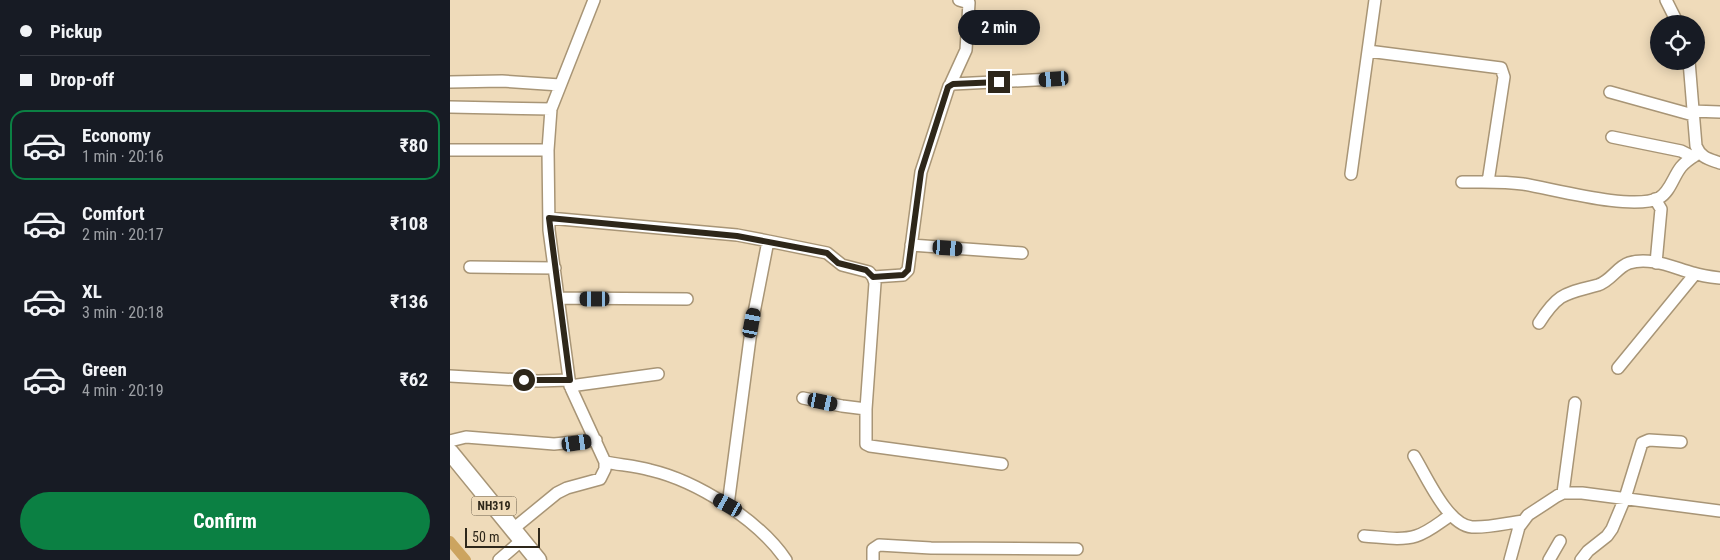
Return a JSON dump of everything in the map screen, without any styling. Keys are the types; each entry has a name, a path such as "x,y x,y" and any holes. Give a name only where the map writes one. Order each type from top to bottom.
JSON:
{"highway":[{"name":"NH319","path":"450,452 538,560"}],"street":[{"path":"499,560 517,534 562,490 600,479 606,469 596,440 570,383 549,218 548,150 551,109 594,0"},
{"path":"873,277 905,274 908,270 921,172 950,85 966,50 968,3 958,0"},
{"path":"1351,174 1375,0"},
{"path":"1666,0 1674,15"},
{"path":"1368,51 1502,68 1504,77 1488,182"},
{"path":"1690,70 1696,155"},
{"path":"950,85 1054,79"},
{"path":"450,82 502,81 560,84"},
{"path":"1610,92 1692,113 1720,112"},
{"path":"450,106 551,109"},
{"path":"1612,137 1681,151 1720,164"},
{"path":"450,150 548,150"},
{"path":"1462,182 1521,184 1614,200 1639,201 1655,199 1665,193 1682,166 1696,155"},
{"path":"1655,199 1661,209 1656,263"},
{"path":"549,218 727,234 827,253 838,263 866,270 873,277 874,283 866,408 865,439 867,446 1002,464"},
{"path":"728,505 752,323 768,241"},
{"path":"912,245 1022,253"},
{"path":"1539,322 1556,300 1571,291 1605,282 1631,262 1656,263 1695,274 1720,278"},
{"path":"470,267 555,268"},
{"path":"1618,368 1652,324 1695,274"},
{"path":"559,298 687,299"},
{"path":"450,376 570,383 658,374"},
{"path":"803,398 842,406 866,408"},
{"path":"1563,493 1575,403"},
{"path":"450,441 466,437 554,444 596,440"},
{"path":"1581,560 1588,551 1607,536 1625,498 1642,442 1649,440 1681,442"},
{"path":"1414,456 1441,502 1460,523 1471,527 1523,521"},
{"path":"605,462 651,470 686,483 728,505 764,534 786,560"},
{"path":"1510,560 1516,534 1523,521 1528,515 1563,493 1582,493 1720,511"},
{"path":"1364,536 1394,538 1416,536 1451,515"},
{"path":"1549,560 1560,540"},
{"path":"873,560 874,549 879,545 931,548 1077,549"}],"waterway":[{"path":"450,541 466,560"}],"route":[{"path":"524,380 570,380 549,218 737,236 827,253 838,263 866,270 873,277 903,275 908,270 921,172 948,87 953,84 999,82"}]}
